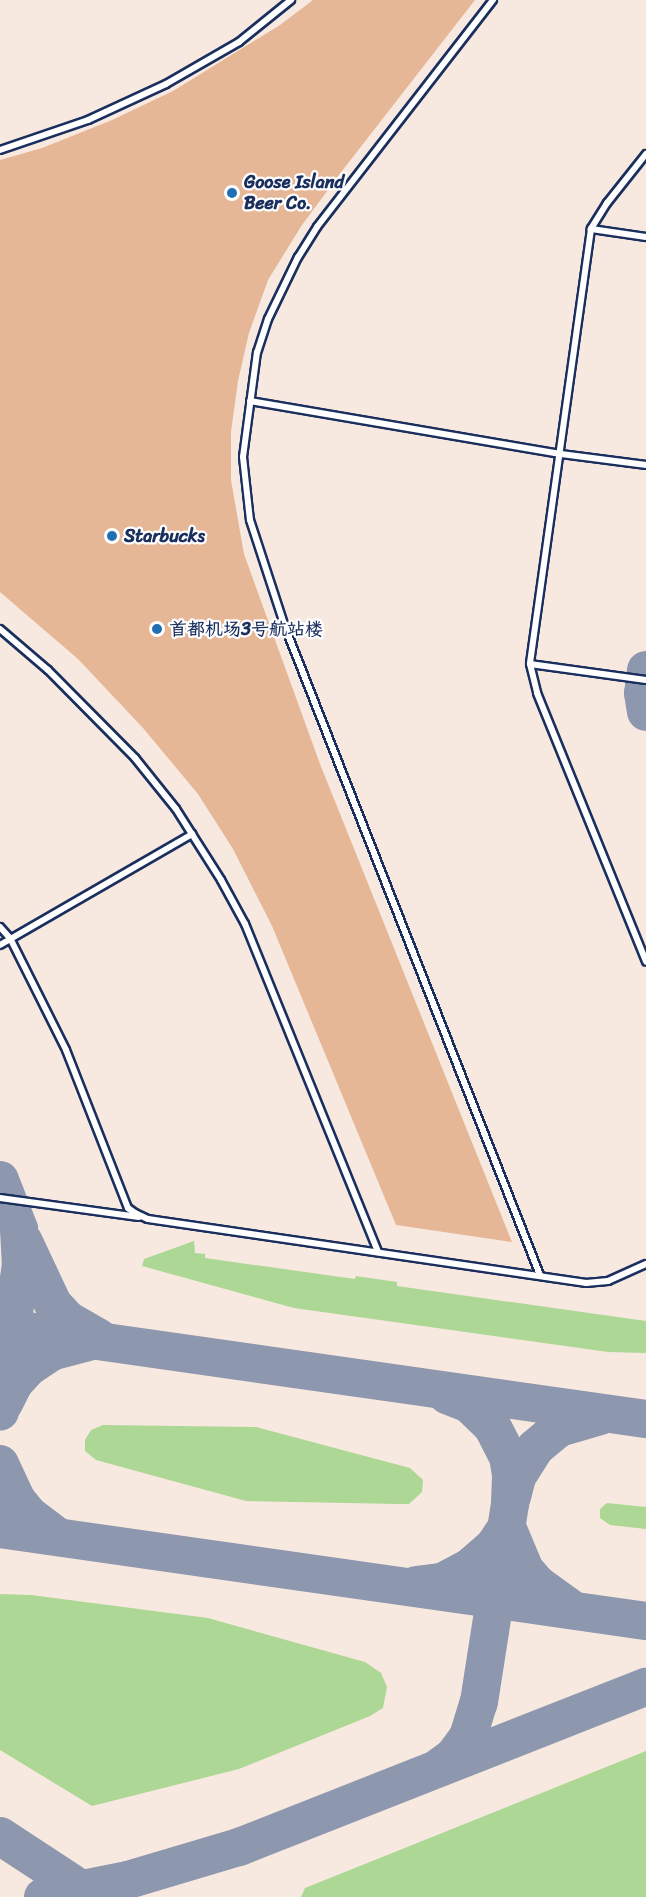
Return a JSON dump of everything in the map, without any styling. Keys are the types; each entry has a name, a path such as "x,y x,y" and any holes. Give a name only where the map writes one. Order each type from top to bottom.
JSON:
{"lane":[{"path":"0,150 88,120 166,84 239,42 291,0"},
{"path":"494,0 317,227 298,257 265,330 258,352 243,457 250,520 285,627 540,1275"},
{"path":"646,154 607,203 591,229 530,664 537,693 646,962"},
{"path":"591,229 646,237"},
{"path":"250,401 561,454 646,465"},
{"path":"0,629 48,670 135,758 170,800 192,834 245,924 378,1251"},
{"path":"530,664 646,680"},
{"path":"0,945 192,834"},
{"path":"0,927 10,938 66,1050 128,1208 148,1219"},
{"path":"0,1198 378,1251 586,1283 608,1281 646,1264"}],"shaded area":[{"path":"0,0 646,0 646,1897 0,1897"}],"green space":[{"path":"194,1241 195,1253 205,1254 205,1258 355,1279 356,1276 397,1282 397,1286 646,1321 646,1353 608,1352 294,1308 142,1266 144,1259"},
{"path":"103,1425 256,1427 410,1468 423,1480 422,1492 409,1504 246,1501 96,1460 85,1451 85,1440 91,1430"},
{"path":"607,1503 646,1507 646,1529 610,1525 600,1518 600,1509"},
{"path":"0,1594 31,1595 208,1618 365,1662 381,1673 387,1687 383,1708 370,1716 239,1769 92,1806 0,1750"},
{"path":"646,1751 646,1897 301,1897 305,1888"}],"building":[{"name":"首都机场3号航站楼","path":"313,0 475,0 302,225 268,280 249,333 238,381 231,432 231,480 244,554 320,764 512,1242 396,1225 272,926 233,849 198,794 143,728 78,659 0,592 0,160 42,148 112,120 173,91 280,25"}],"taxiway":[{"path":"646,670 643,693 646,712"},
{"path":"0,1180 19,1229 21,1264 0,1412"},
{"path":"24,1242 53,1304 68,1320 99,1338"},
{"path":"0,1327 646,1419"},
{"path":"4,1403 14,1383 29,1367 51,1352 89,1342"},
{"path":"439,1767 454,1756 468,1737 479,1702 510,1504 511,1475 508,1457 492,1426 469,1404 447,1395"},
{"path":"512,1497 517,1477 535,1448 559,1428 600,1416"},
{"path":"0,1464 16,1499 29,1515 58,1537"},
{"path":"416,1585 442,1582 470,1567 494,1546 507,1527 525,1570 537,1584 573,1610"},
{"path":"0,1529 646,1621"},
{"path":"43,1897 128,1880 239,1847 646,1687"},
{"path":"0,1836 81,1889 95,1894"}],"place":[{"name":"Goose Island Beer Co.","path":"232,193"},
{"name":"Starbucks","path":"112,536"},
{"name":"首都机场3号航站楼","path":"157,629"}]}
